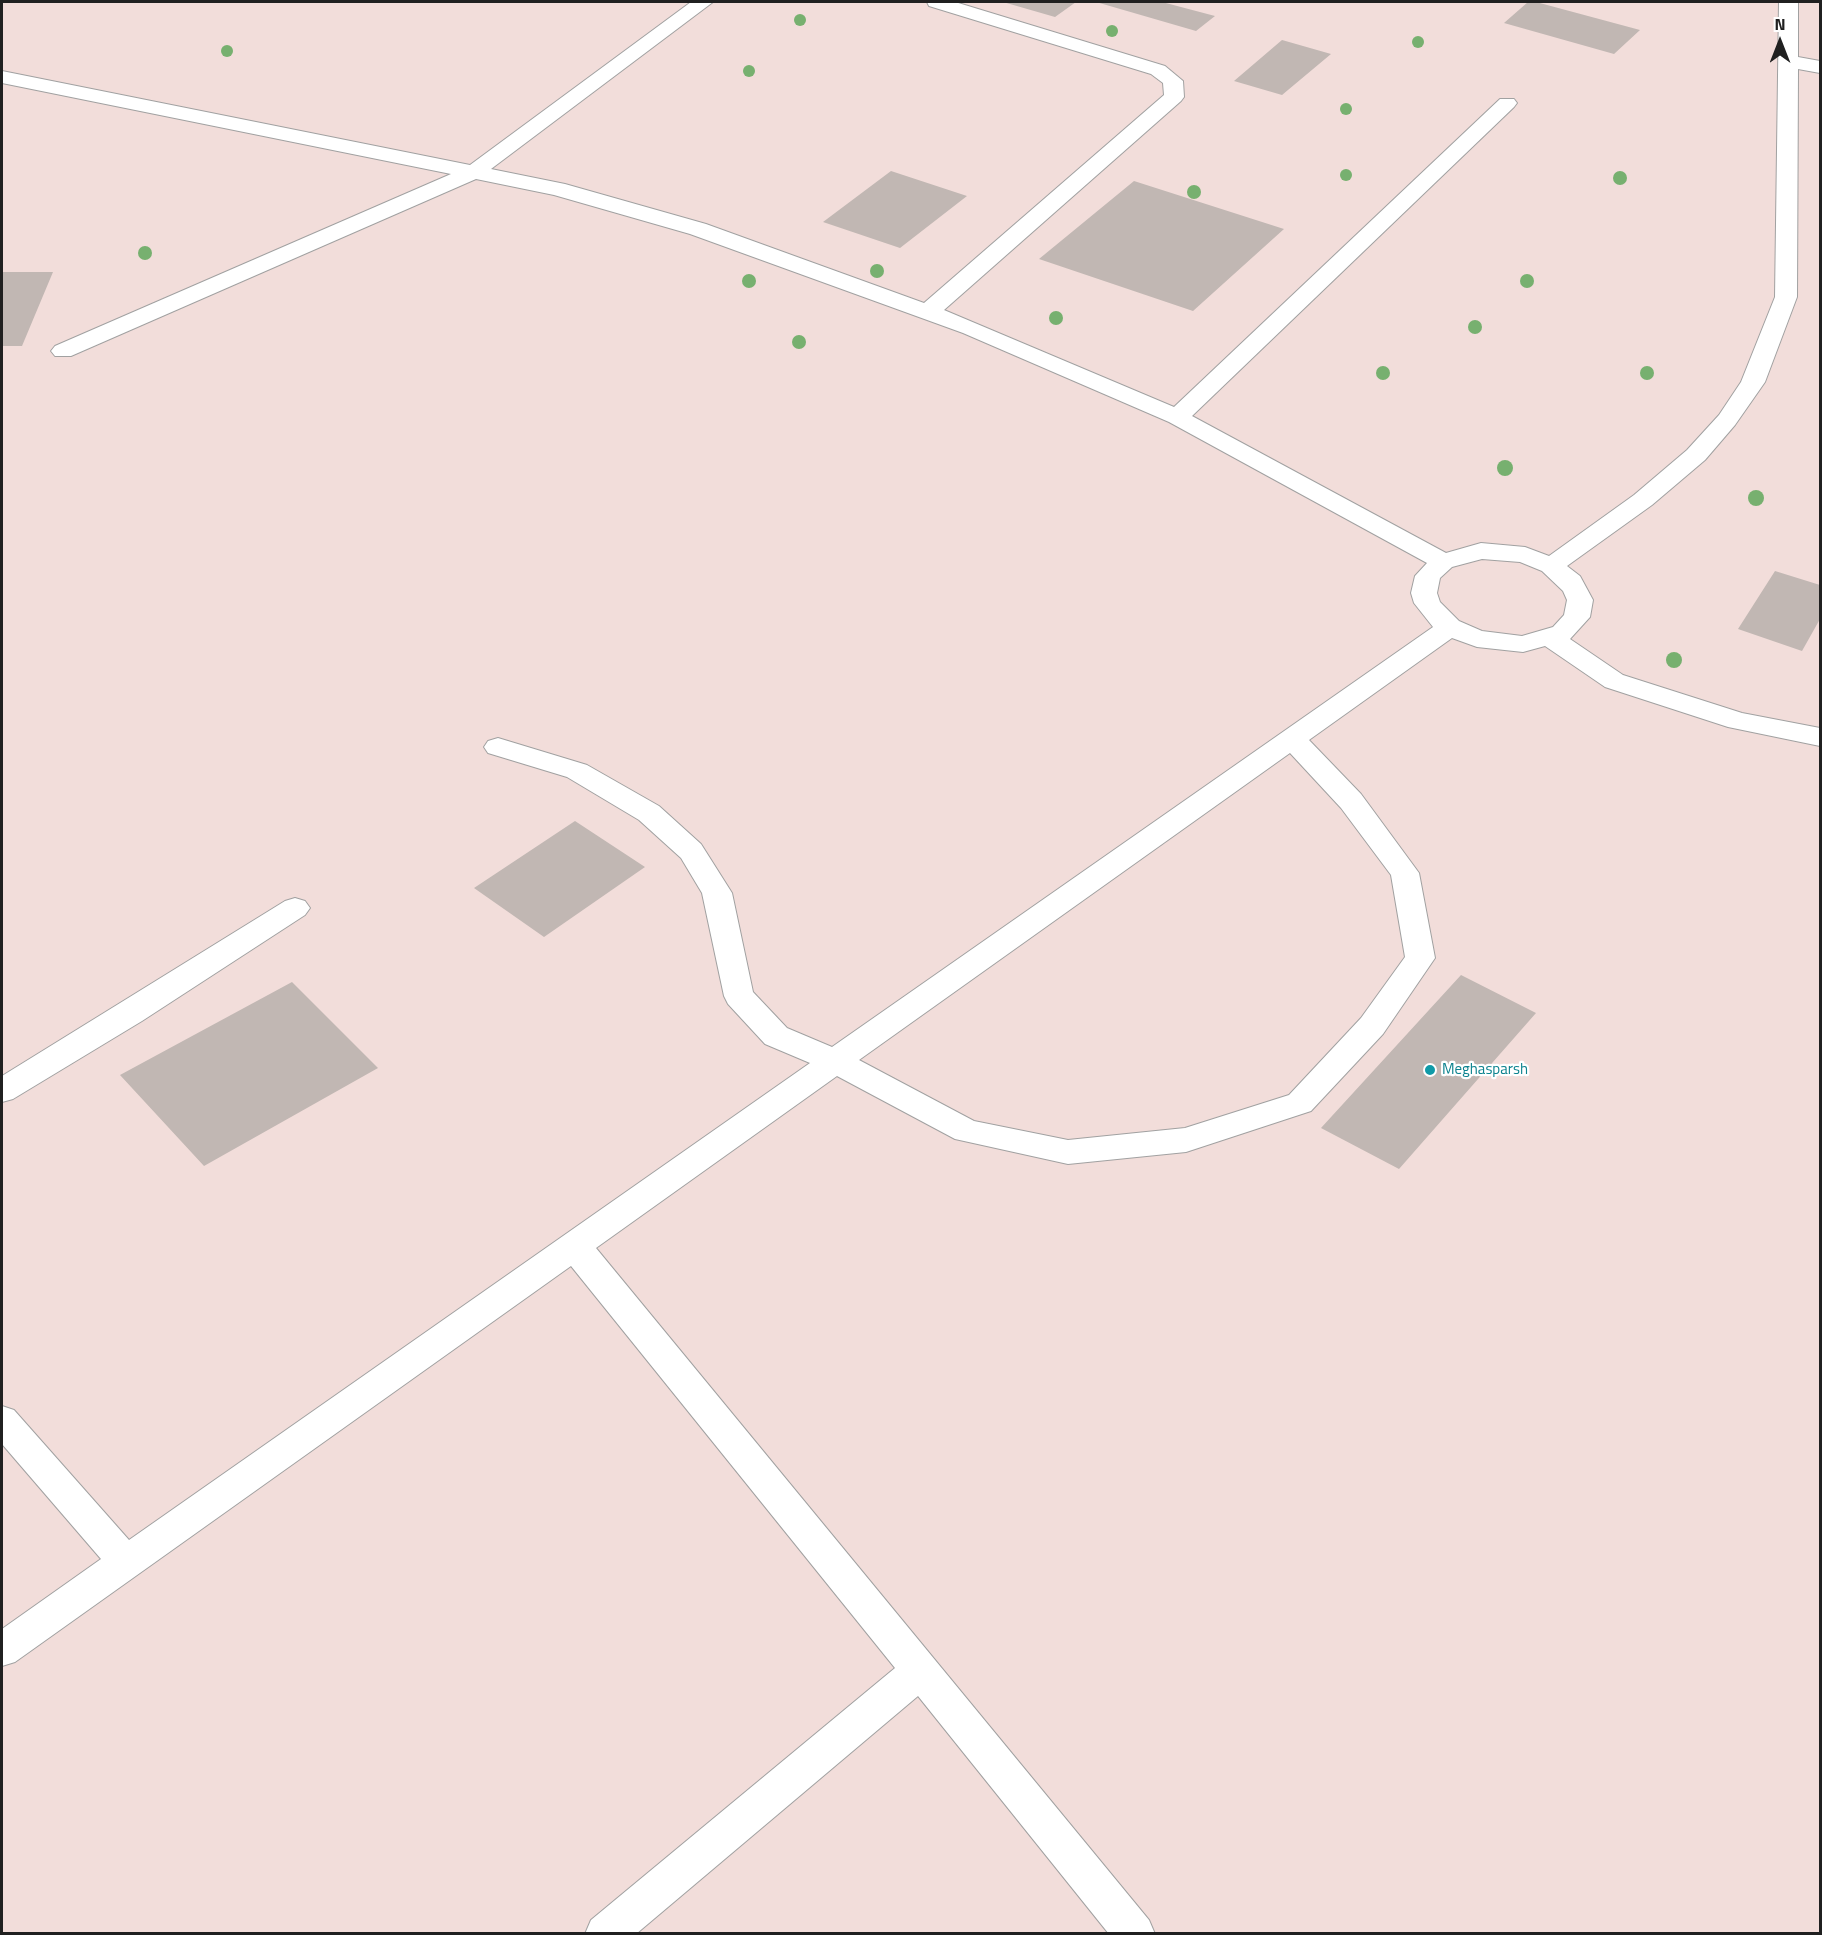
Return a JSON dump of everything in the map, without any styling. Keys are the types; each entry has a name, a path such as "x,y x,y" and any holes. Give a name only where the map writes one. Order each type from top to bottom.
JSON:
{"lane":[{"path":"63,351 474,172 703,2"},
{"path":"928,312 1174,97 1173,81 1158,70 936,2"},
{"path":"1551,566 1643,500 1696,455 1727,420 1753,382 1786,297 1788,2"},
{"path":"1789,62 1821,67"},
{"path":"2,77 474,172 631,208 698,229 1000,340 1177,417 1443,562"},
{"path":"1177,417 1507,104"},
{"path":"1496,551 1525,555 1551,566 1571,582 1580,600 1577,617 1562,633 1551,638 1523,644 1493,643 1450,627 1432,611 1424,593 1428,576 1443,562 1467,553 1496,551"},
{"path":"2,1650 573,1244 1450,627"},
{"path":"1551,638 1614,681 1738,721 1821,737"},
{"path":"498,747 577,771 648,813 691,851 717,894 739,996 776,1036 834,1061 966,1131 1068,1152 1186,1140 1300,1103 1372,1026 1420,958 1405,873 1351,801 1292,739"},
{"path":"2,1091 131,1013 295,908"},
{"path":"573,1244 1135,1934"},
{"path":"2,1420 126,1562"},
{"path":"605,1934 921,1670"}],"shaded area":[{"path":"2,2 1820,2 1820,1933 2,1933"}],"building":[{"path":"1003,2 1076,2 1055,17"},
{"path":"1096,2 1162,2 1215,16 1196,31"},
{"path":"1528,2 1536,2 1640,30 1614,54 1504,23"},
{"path":"1282,40 1331,54 1282,95 1234,81"},
{"path":"891,171 967,196 900,248 823,222"},
{"path":"1134,181 1284,229 1193,311 1039,259"},
{"path":"2,272 53,272 22,346 2,346"},
{"path":"1775,571 1820,585 1820,619 1802,651 1738,629"},
{"path":"575,821 645,867 544,937 474,888"},
{"name":"Meghasparsh","path":"1461,975 1536,1013 1399,1169 1321,1128"},
{"path":"292,982 378,1068 204,1166 120,1075"}],"place":[{"name":"Meghasparsh","path":"1430,1070"}]}
